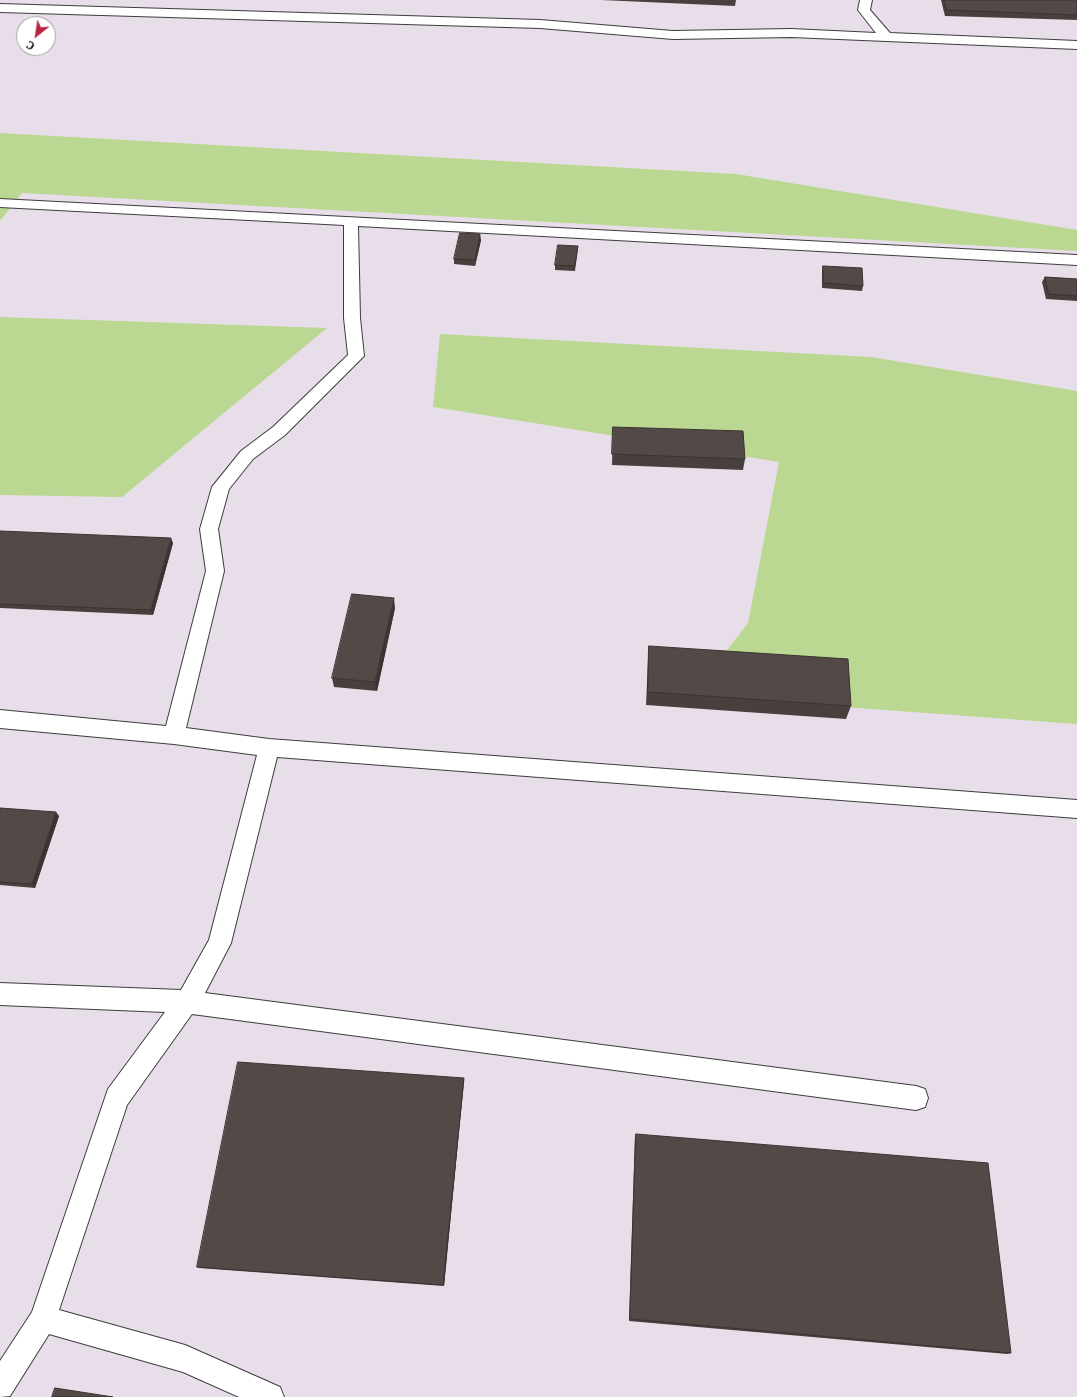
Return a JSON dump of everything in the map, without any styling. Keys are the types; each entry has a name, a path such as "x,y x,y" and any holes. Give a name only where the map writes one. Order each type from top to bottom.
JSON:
{"lane":[{"path":"866,0 864,10 886,37"},
{"path":"0,8 540,24 673,35 791,33 1077,45"},
{"path":"0,203 1077,260"},
{"path":"174,736 215,571 209,529 221,488 247,455 279,431 356,356 352,318 351,221"},
{"path":"0,720 174,736 269,748 1077,809"},
{"path":"0,1386 43,1319 117,1098 187,1002 220,942 269,748"},
{"path":"0,994 187,1002 916,1098"},
{"path":"43,1319 185,1359 270,1397"}],"shaded area":[{"path":"0,0 1077,0 1077,1397 0,1397"}],"green space":[{"path":"0,133 736,174 1077,230 1077,251 22,193 0,221"},
{"path":"0,317 327,328 122,497 0,495"},
{"path":"440,334 871,357 1077,391 1077,724 692,696 748,623 779,462 433,407"}],"building":[{"path":"944,0 1077,0 1077,15 947,10"},
{"path":"460,233 480,234 475,260 454,259"},
{"path":"558,245 578,246 575,266 555,265"},
{"path":"823,266 862,268 863,286 824,283"},
{"path":"1045,277 1077,279 1077,296 1049,294"},
{"path":"613,427 743,431 745,459 612,454"},
{"path":"0,531 171,538 151,610 0,604"},
{"path":"352,594 394,598 375,682 332,678"},
{"path":"649,646 848,659 851,706 648,692"},
{"path":"0,808 56,812 32,884 0,882"},
{"path":"238,1062 464,1078 443,1285 197,1267"},
{"path":"636,1134 988,1163 1011,1353 630,1319"},
{"path":"55,1388 113,1397 52,1397"}]}
